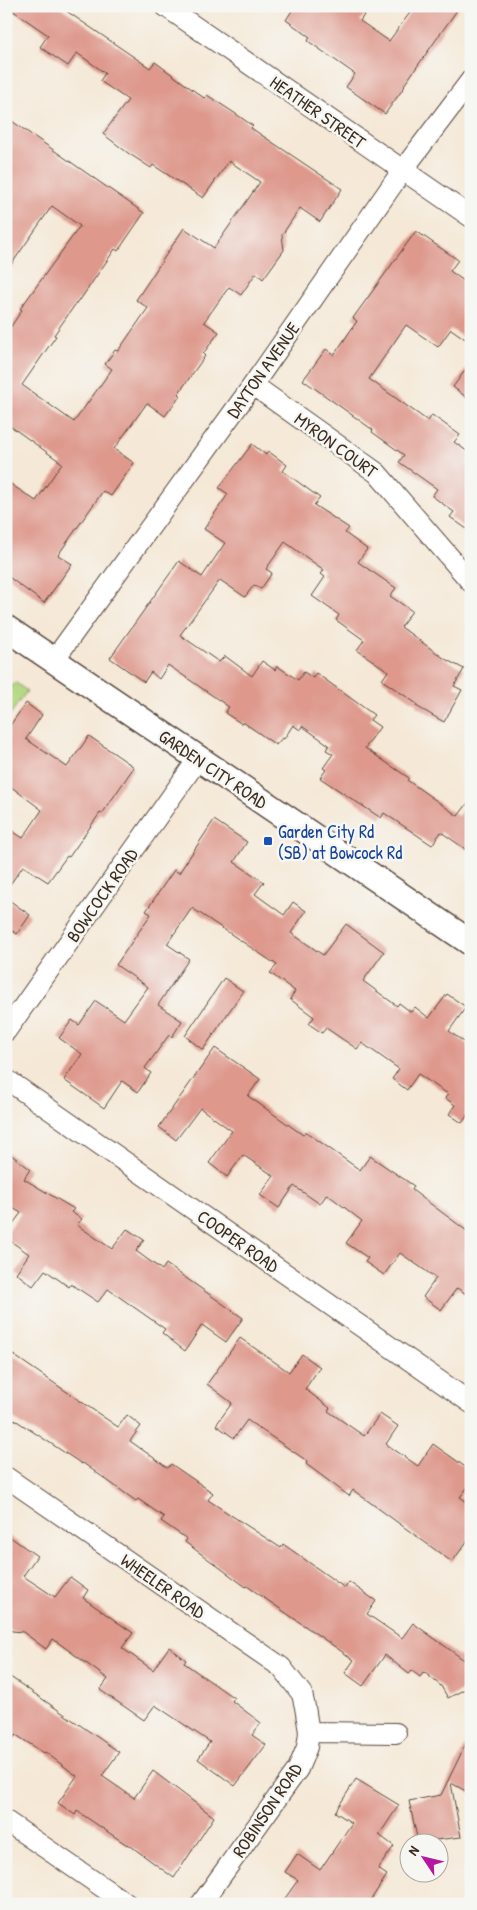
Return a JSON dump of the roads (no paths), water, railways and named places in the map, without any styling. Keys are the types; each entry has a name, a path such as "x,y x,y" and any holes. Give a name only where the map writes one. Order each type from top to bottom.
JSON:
{"street":[{"name":"HEATHER STREET","path":"165,6 471,217"},
{"name":"DAYTON AVENUE","path":"54,660 253,386 402,170 471,80"},
{"name":"MYRON COURT","path":"253,386 377,473 471,582"},
{"name":"GARDEN CITY ROAD","path":"6,628 471,943"},
{"name":"BOWCOCK ROAD","path":"6,1031 198,759"},
{"name":"COOPER ROAD","path":"6,1079 471,1403"},
{"name":"WHEELER ROAD","path":"6,1477 281,1667 302,1694 305,1707"},
{"name":"ROBINSON ROAD","path":"201,1904 298,1769 307,1747 309,1732 305,1707"},
{"path":"309,1732 396,1733"},
{"path":"6,1821 128,1904"}],"place":[{"name":"Garden City Rd (SB) at Bowcock Rd","path":"268,841"}]}
